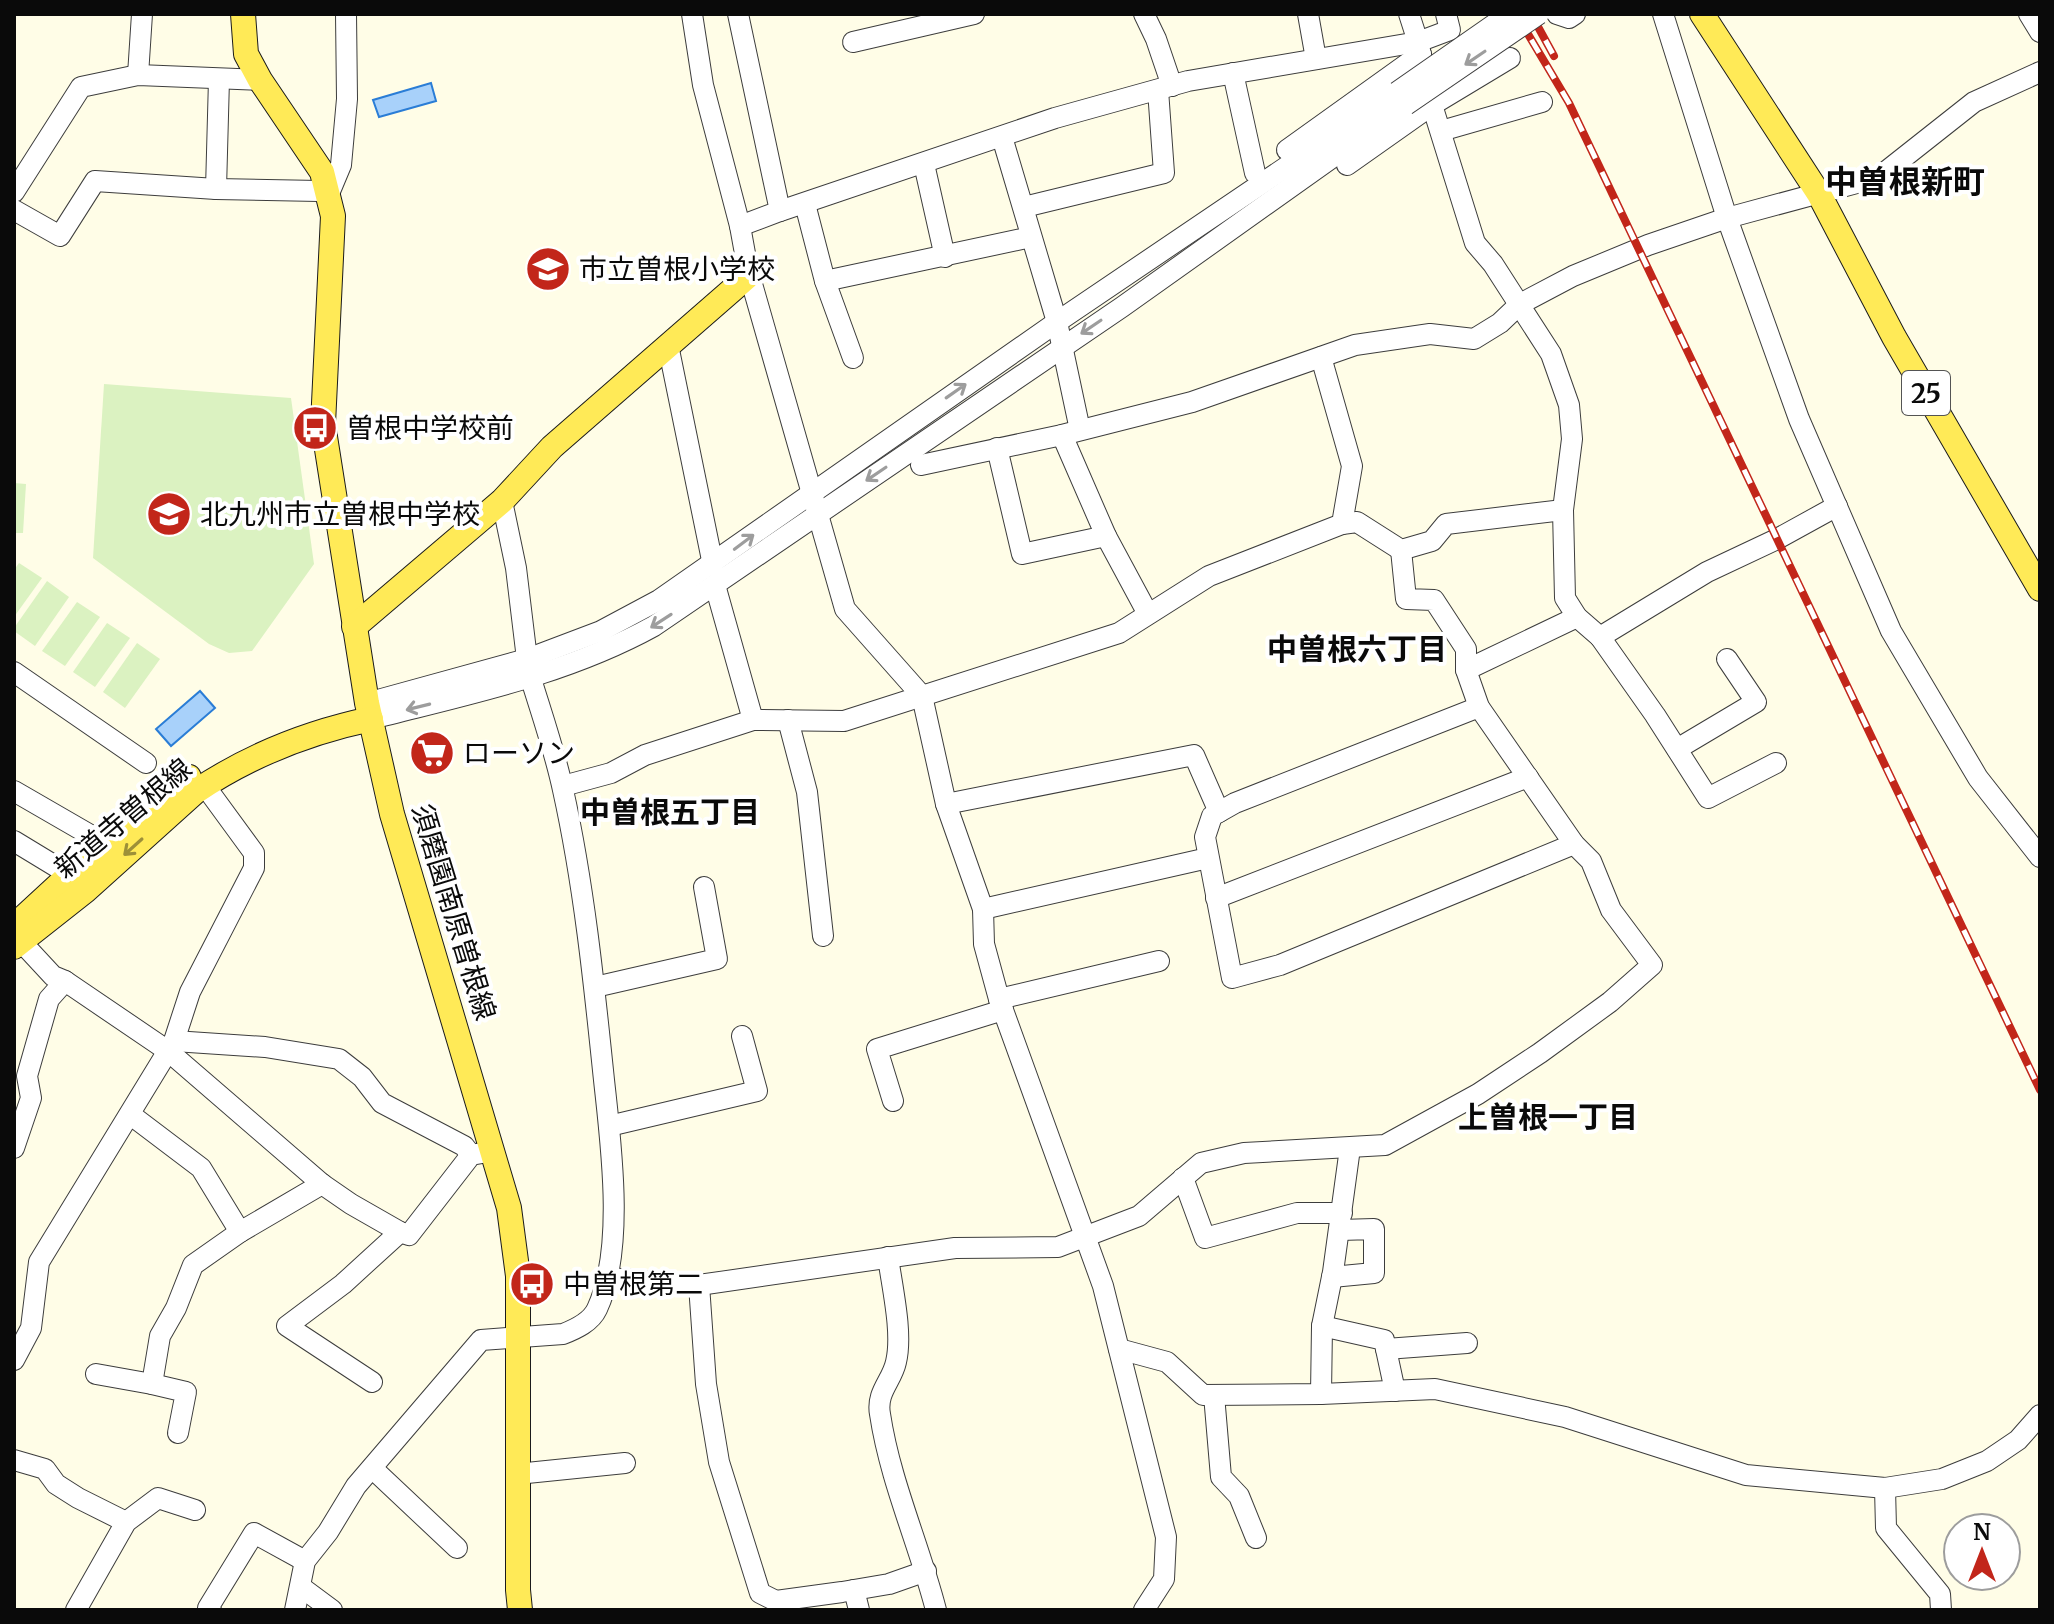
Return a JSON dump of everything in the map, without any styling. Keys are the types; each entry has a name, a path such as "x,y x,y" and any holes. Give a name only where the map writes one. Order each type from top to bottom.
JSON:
{"main road":[{"name":"須磨園南原曽根線","path":"243,14 246,54 322,172 333,216 323,424 354,627 392,814 482,1153 511,1221 518,1276 520,1610"},
{"name":"25","path":"1702,14 1819,194 1894,337 2040,589"},
{"path":"354,627 502,501 552,447 747,277 748,270"},
{"name":"新道寺曽根線","path":"16,937 78,883 205,786 275,748 342,725 369,711"},
{"name":"新道寺曽根線","path":"78,883 104,843 197,771 268,733 369,711"}],"street":[{"path":"138,75 142,14"},
{"path":"14,210 60,236 95,181 216,189 319,191 328,196 341,165 347,99 346,14"},
{"path":"692,14 703,85 740,226 748,270 845,609 922,696 946,804 983,909 984,944 1001,1004 1103,1286 1166,1537 1164,1579 1144,1610"},
{"path":"738,14 780,211"},
{"path":"853,42 974,14"},
{"path":"1024,207 1164,173 1165,88 1156,39 1144,14"},
{"path":"1308,14 1316,59"},
{"path":"1409,14 1432,105 1475,243 1520,304 1551,354 1569,405 1572,439 1563,510 1565,598 1577,617 1600,637 1708,798 1776,763"},
{"path":"1117,282 1184,221 1255,173 1420,48 1450,30 1446,14"},
{"path":"369,711 529,669 659,600 714,575 818,512 1122,307 1402,99 1509,14"},
{"path":"714,575 811,492 1057,322 1539,14"},
{"path":"1557,14 1569,18 1575,14"},
{"path":"1663,14 1727,218 1799,419 1891,631 1978,778 2040,857"},
{"path":"2029,14 2040,32"},
{"path":"740,226 1055,118 1165,88 1316,59 1420,48"},
{"path":"1122,307 1159,296 1432,105 1510,58"},
{"path":"921,465 1192,402 1355,345 1417,335 1474,339 1500,323 1520,304 1573,276 1648,245 1727,218 1879,177 1974,102 2040,72"},
{"path":"1233,73 1255,173"},
{"path":"14,192 81,87 138,75 260,80"},
{"path":"216,189 219,79"},
{"path":"1441,131 1542,102"},
{"path":"1002,137 1057,322 1071,432 1106,536 1148,614"},
{"path":"924,164 945,257"},
{"path":"805,204 825,281 853,358"},
{"path":"825,281 1031,237"},
{"path":"668,345 714,575 753,720"},
{"path":"1321,357 1352,466 1342,524"},
{"path":"997,448 1022,554 1106,536"},
{"path":"295,1610 305,1561 328,1532 356,1486 481,1340 487,1337 517,1339 563,1334 582,1324 596,1310 608,1278 612,1250 609,1126 577,854 563,786 529,669 516,568 502,501"},
{"path":"1600,637 1707,572 1837,506"},
{"path":"563,786 611,773 645,755 753,720 844,721 1119,633 1209,576 1342,524 1357,522 1401,550 1432,541 1446,524 1563,510"},
{"path":"608,1278 699,1285 955,1248 1058,1247 1139,1216 1201,1163 1244,1153 1385,1145 1478,1094 1610,1002 1652,965 1611,910 1591,861 1574,844 1479,707 1466,670 1466,649 1434,600 1406,599 1401,550"},
{"path":"1466,670 1577,617"},
{"path":"1677,749 1756,702 1727,659"},
{"path":"14,672 146,763"},
{"path":"1479,707 1235,803 1212,816 1205,837 1232,978 1280,965 1574,844"},
{"path":"788,720 807,792 823,936"},
{"path":"946,804 1194,755 1219,812"},
{"path":"1216,898 1528,777"},
{"path":"14,1360 31,1328 39,1262 171,1046 190,992 254,868 254,853 205,786"},
{"path":"14,791 104,843"},
{"path":"14,841 78,883"},
{"path":"983,909 1208,858"},
{"path":"595,987 717,959 704,887"},
{"path":"16,937 53,976 171,1046 322,1184 400,1232 409,1235 482,1153 382,1103 362,1077 339,1059 265,1047 171,1046"},
{"path":"893,1101 877,1049 1001,1004 1159,961"},
{"path":"14,1148 31,1098 27,1076 49,999 65,981"},
{"path":"609,1126 757,1091 742,1036"},
{"path":"131,1115 201,1168 240,1232"},
{"path":"1321,1394 1322,1326 1341,1222 1350,1148"},
{"path":"1183,1178 1205,1238 1297,1213 1374,1229 1374,1273 1332,1277"},
{"path":"152,1384 160,1336 176,1308 193,1265 240,1232 322,1184"},
{"path":"372,1382 287,1326 343,1284 400,1232"},
{"path":"888,1257 897,1331 896,1364 879,1397 879,1412 896,1482 936,1610"},
{"path":"699,1285 706,1384 719,1462 760,1593 776,1601 857,1600 926,1571"},
{"path":"1322,1326 1384,1340 1395,1391"},
{"path":"1386,1349 1467,1343"},
{"path":"1119,1349 1167,1362 1203,1395 1435,1389 1565,1417 1746,1475 1885,1488 1942,1479 1987,1461 2018,1440 2040,1415"},
{"path":"96,1374 186,1392 178,1433"},
{"path":"1214,1395 1221,1477 1239,1496 1256,1538"},
{"path":"14,1460 45,1469 56,1484 126,1522"},
{"path":"517,1474 625,1463"},
{"path":"372,1468 457,1548"},
{"path":"1885,1488 1886,1528 1940,1594 1941,1610"},
{"path":"76,1610 126,1522 158,1498 195,1510"},
{"path":"211,1610 208,1608 254,1533 305,1561"},
{"path":"301,1587 332,1610"}],"green space":[{"path":"104,384 291,398 314,564 252,651 229,653 209,644 93,558"},
{"path":"14,483 26,484 23,533 14,533"},
{"path":"19,563 42,578 14,617 14,570"},
{"path":"47,581 69,597 35,646 14,628"},
{"path":"77,602 100,617 65,666 42,651"},
{"path":"107,623 130,638 95,687 73,672"},
{"path":"137,643 160,659 125,708 103,692"}],"water":[{"path":"431,83 436,101 379,117 373,100"},
{"path":"200,691 215,708 171,746 156,729"}],"railway":[{"path":"1516,14 1569,103 2040,1090"},
{"path":"1531,14 1554,56"}],"place":[{"name":"市立曽根小学校","path":"548,269"},
{"name":"曽根中学校前","path":"315,428"},
{"name":"北九州市立曽根中学校","path":"169,514"},
{"name":"ローソン","path":"432,753"},
{"name":"中曽根第二","path":"532,1284"}],"district":[{"name":"中曽根新町","path":"1905,182"},
{"name":"中曽根六丁目","path":"1357,649"},
{"name":"中曽根五丁目","path":"670,812"},
{"name":"上曽根一丁目","path":"1548,1117"}]}
